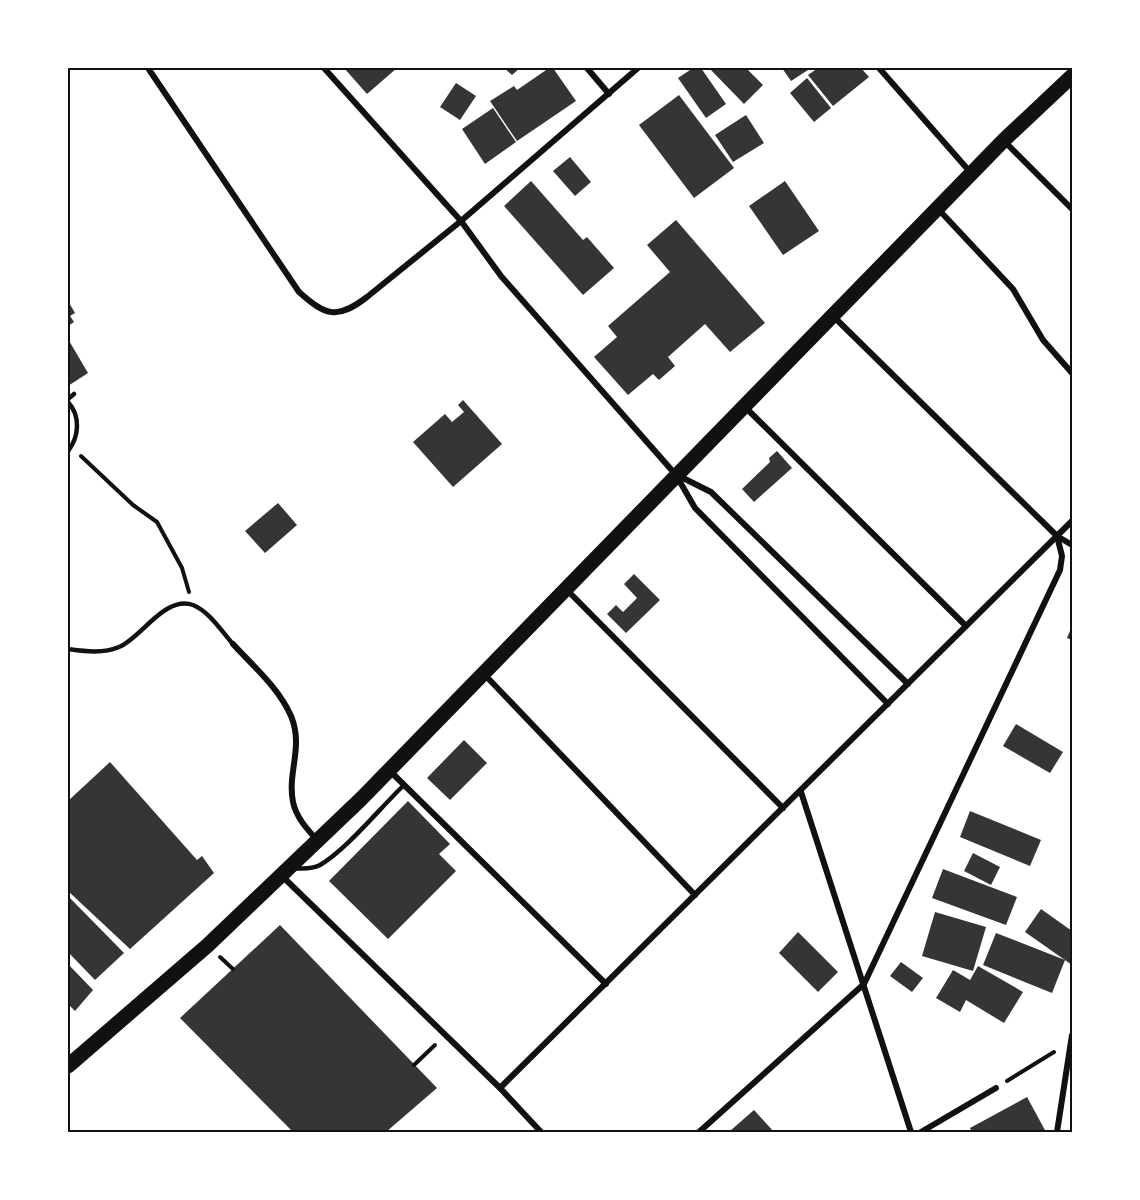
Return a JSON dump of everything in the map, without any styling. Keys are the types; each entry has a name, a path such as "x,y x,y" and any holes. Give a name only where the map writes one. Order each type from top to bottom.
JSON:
{"main road":[{"path":"68,1066 185,965 317,841 1004,140 1072,76"}],"street":[{"path":"148,68 299,292 317,308 333,314 351,309 460,221 638,68"},
{"path":"324,68 460,221 501,276 676,475 695,508 888,704"},
{"path":"586,68 609,94"},
{"path":"879,68 972,173"},
{"path":"1004,140 1072,209"},
{"path":"937,208 1013,289 1043,340 1072,373"},
{"path":"833,316 1057,536 1072,545"},
{"path":"744,406 966,626"},
{"path":"676,475 711,492 908,684"},
{"path":"500,1088 1072,521"},
{"path":"699,1132 864,984 1060,570 1062,555 1057,536"},
{"path":"566,588 783,808"},
{"path":"233,644 279,694 291,716 297,749 292,787 293,803 300,819 317,841"},
{"path":"483,674 695,895"},
{"path":"389,770 606,984"},
{"path":"801,792 911,1132"},
{"path":"285,871 444,1036 500,1088 542,1132"},
{"path":"1057,1132 1071,1038"},
{"path":"921,1132 996,1088"}],"lane":[{"path":"69,449 78,427 68,401 74,394"},
{"path":"68,649 90,651 117,648 136,636 165,611 177,605 190,604 205,612 233,644"},
{"path":"285,871 318,866 335,854 404,785"}],"path":[{"path":"69,449 126,499 157,522 189,584 190,604"},
{"path":"414,1065 444,1036"},
{"path":"996,1088 1071,1038"}],"building":[{"path":"344,68 397,68 367,94"},
{"path":"504,68 520,68 512,75"},
{"path":"549,68 553,68 576,101 517,141 490,101 514,86 517,90"},
{"path":"693,68 701,68 726,104 706,118 678,78"},
{"path":"709,68 746,68 763,85 744,104"},
{"path":"782,68 811,68 791,81"},
{"path":"818,68 861,68 869,77 833,106 808,75"},
{"path":"807,78 831,108 814,122 790,93"},
{"path":"456,83 476,96 460,120 440,107"},
{"path":"679,95 734,168 694,198 639,125"},
{"path":"493,108 516,142 485,164 462,129"},
{"path":"746,115 764,143 733,162 715,135"},
{"path":"570,157 591,182 575,196 553,171"},
{"path":"531,181 583,240 587,237 614,268 583,295 504,206"},
{"path":"785,181 819,231 783,255 749,206"},
{"path":"676,220 765,323 730,352 705,324 668,357 675,366 659,380 653,374 628,395 594,357 617,337 608,326 670,272 647,245"},
{"path":"68,301 75,313 70,316 74,322 68,326"},
{"path":"68,339 88,373 68,386"},
{"path":"463,400 502,444 453,487 413,442 445,414 452,422 464,412 458,405"},
{"path":"777,451 792,468 754,502 742,489 770,462 769,458"},
{"path":"278,503 297,525 265,553 245,531"},
{"path":"634,574 660,600 626,633 607,614 616,605 623,612 637,598 624,584"},
{"path":"1072,626 1072,640 1067,638"},
{"path":"1016,724 1063,752 1050,773 1003,746"},
{"path":"464,740 487,763 450,800 427,778"},
{"path":"110,762 197,860 202,856 214,873 130,949 68,891 68,801"},
{"path":"408,801 450,844 439,854 456,871 388,939 329,881"},
{"path":"970,811 1041,840 1030,866 960,837"},
{"path":"973,853 1000,867 991,885 964,871"},
{"path":"943,869 1017,897 1006,925 932,898"},
{"path":"68,896 124,953 95,980 68,952"},
{"path":"1041,909 1072,931 1072,965 1025,932"},
{"path":"935,912 986,927 973,971 922,956"},
{"path":"280,925 437,1088 386,1132 293,1132 180,1018"},
{"path":"798,932 838,972 818,992 779,953"},
{"path":"996,933 1065,960 1052,993 983,965"},
{"path":"901,962 923,978 912,992 890,976"},
{"path":"68,964 93,990 75,1011 68,1004"},
{"path":"978,966 1023,992 1004,1023 966,1000 960,1012 936,998 953,970 970,980"},
{"path":"1027,1097 1046,1132 972,1132 970,1128"},
{"path":"754,1110 774,1132 730,1131"}]}
